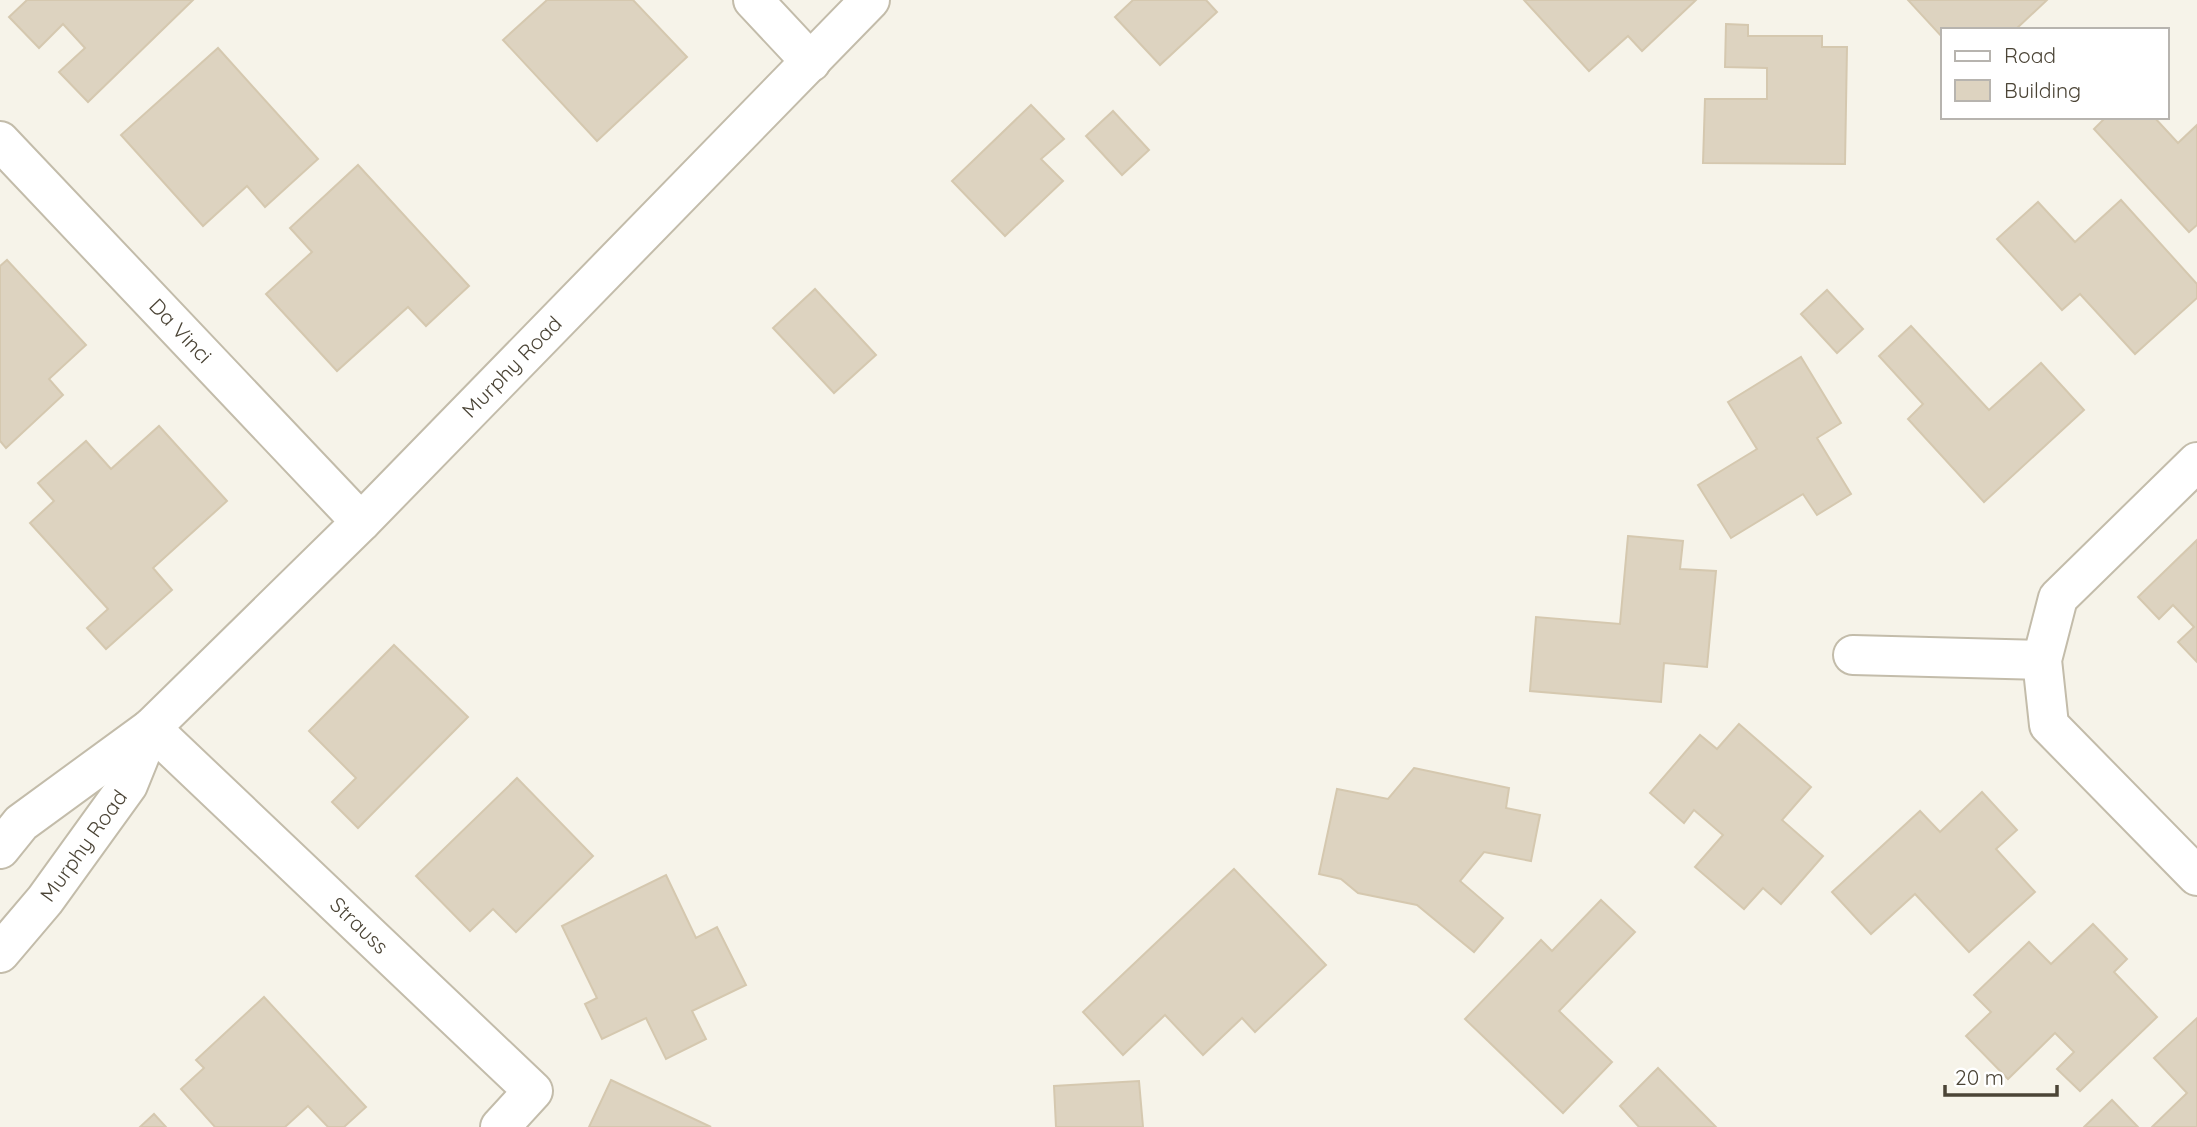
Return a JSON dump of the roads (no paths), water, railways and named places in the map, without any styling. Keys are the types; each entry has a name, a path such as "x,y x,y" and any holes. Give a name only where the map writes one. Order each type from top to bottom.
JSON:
{"street":[{"path":"753,0 811,62"},
{"name":"Murphy Road","path":"0,849 21,823 151,727 361,522 870,0"},
{"name":"Da Vinci","path":"0,141 361,522"},
{"path":"2197,463 2058,598 2042,660 2049,725 2197,876"},
{"path":"1853,655 2042,660"},
{"name":"Murphy Road","path":"0,953 45,900 128,785 151,727"},
{"name":"Strauss","path":"151,727 533,1091 500,1127"}]}
